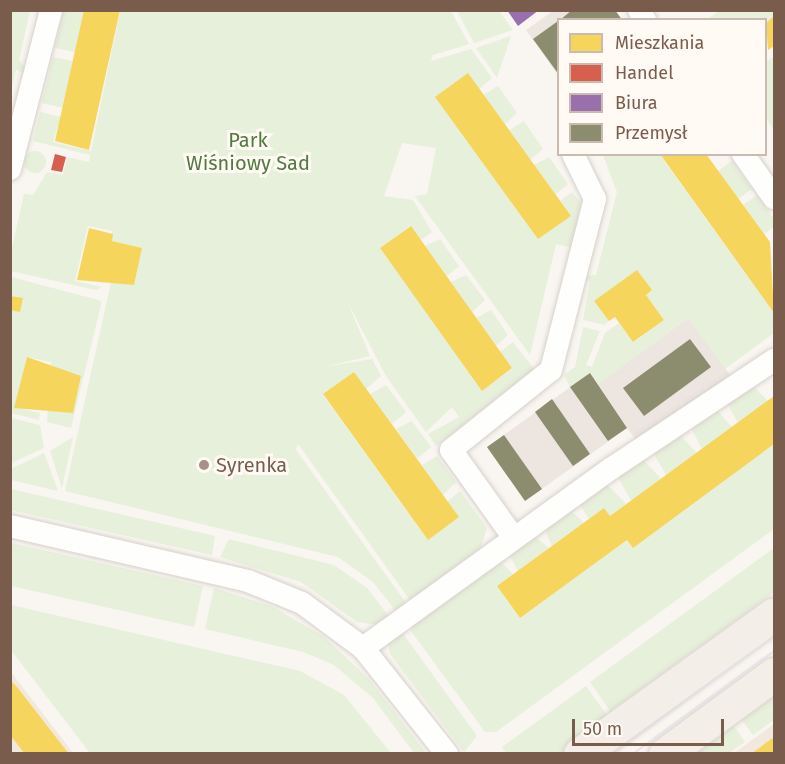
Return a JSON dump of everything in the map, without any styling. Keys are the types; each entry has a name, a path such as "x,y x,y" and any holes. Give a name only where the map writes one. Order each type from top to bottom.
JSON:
{"main road":[{"path":"580,753 774,614"},
{"path":"665,753 774,674"}],"street":[{"path":"10,169 14,140 51,10"},
{"path":"514,538 451,450 551,370 595,199 574,156"},
{"path":"745,156 768,175 774,198"},
{"path":"363,648 612,468 774,360"},
{"path":"10,526 266,586 317,611 363,648 447,753"}],"shaded area":[{"path":"553,11 615,11 621,18 557,18 557,74 526,30"},
{"path":"688,318 733,379 639,444 627,428 525,501 487,447 590,373 598,384"},
{"path":"11,672 73,753 11,753"},
{"path":"774,724 774,753 734,753"}],"green space":[{"path":"11,11 30,11 19,60 31,73 30,78 16,69 11,91"},
{"path":"63,11 84,11 75,52 55,48"},
{"name":"Park Wiśniowy Sad","path":"120,11 451,11 469,44 433,55 431,61 471,49 492,78 479,89 436,97 538,239 570,216 560,201 572,192 581,203 573,248 556,244 530,355 415,196 427,194 436,148 402,143 384,196 413,200 432,232 421,240 410,226 380,248 482,390 512,369 500,352 513,342 534,369 436,446 428,434 459,417 452,407 426,432 386,376 347,301 370,356 324,367 372,359 381,376 366,389 354,372 323,395 427,539 448,501 460,491 487,528 480,549 410,600 298,444 296,450 406,603 395,610 373,582 338,557 65,491 111,282 134,285 142,248 112,241 112,231 88,226 75,281 102,287 96,290 11,271 11,252 24,194 33,195 47,172 63,175 67,157 89,162 90,155 33,141 40,112 61,117 53,142 91,151"},
{"path":"457,11 499,11 513,30 474,43"},
{"path":"719,11 774,11 774,16 767,22 767,18 709,18"},
{"path":"511,36 497,78 476,48"},
{"path":"774,56 774,131 767,119 767,61"},
{"path":"53,57 73,61 63,108 42,103"},
{"path":"498,86 517,113 505,124 483,95"},
{"path":"524,121 543,149 530,160 509,130"},
{"path":"31,151 39,151 46,158 46,166 39,173 31,173 24,166 24,158"},
{"path":"603,156 661,156 774,313 774,333 725,369 688,318 598,384 590,373 570,387 564,375 575,367 583,327 600,331 586,365 592,367 605,333 619,323 634,342 664,320 646,295 652,290 594,301 609,321 604,325 583,320 590,281 582,281 583,276 596,275 617,192"},
{"path":"549,157 568,184 555,195 534,165"},
{"path":"732,161 752,189 738,199 718,171"},
{"path":"757,195 774,219 774,227 764,234 743,205"},
{"path":"440,239 459,266 447,276 425,246"},
{"path":"466,275 485,300 472,312 451,282"},
{"path":"11,277 102,301 71,428 47,422 51,362 27,357 15,407 40,413 39,420 11,413 11,310 20,312 23,299 11,296"},
{"path":"491,310 508,335 496,346 476,318"},
{"path":"386,385 406,412 392,424 370,394"},
{"path":"753,386 768,401 738,423 727,403"},
{"path":"716,409 732,427 702,449 690,426"},
{"path":"11,418 40,425 44,448 11,463"},
{"path":"412,421 431,447 417,459 396,429"},
{"path":"679,434 697,453 666,475 653,452"},
{"path":"73,437 62,488 50,451"},
{"path":"774,444 774,529 496,732 485,732 411,631 414,623 500,561 513,574 497,586 520,618 627,540 634,547"},
{"path":"44,453 58,491 11,480 11,469"},
{"path":"437,456 456,482 443,495 422,465"},
{"path":"643,459 661,479 631,501 618,477"},
{"path":"607,484 626,504 610,516 604,508 589,519 579,503"},
{"path":"11,489 215,536 212,555 11,510"},
{"path":"570,510 584,523 552,546 544,529"},
{"path":"534,536 549,548 518,571 509,554"},
{"path":"229,539 334,565 367,588 391,619 379,625 357,622 301,582 220,557"},
{"path":"11,543 203,586 194,627 11,586"},
{"path":"774,548 774,592 610,711 590,682"},
{"path":"214,588 271,606 323,636 368,678 426,753 414,753 373,698 334,665 303,652 205,629"},
{"path":"11,605 300,671 344,695 391,753 90,753 11,650"},
{"path":"399,628 477,736 464,752 390,654 388,642"},
{"path":"586,686 606,714 602,725 563,753 506,753 502,747"},
{"path":"774,697 774,720 753,735 742,720"},
{"path":"734,726 745,742 729,753 697,753"}],"building: Mieszkania":[{"path":"84,10 120,10 89,150 55,141"},
{"path":"774,16 774,46 768,50 767,36 767,22"},
{"path":"468,73 571,216 538,239 435,97"},
{"path":"661,156 707,156 770,242 774,313"},
{"path":"411,226 512,368 482,391 380,248"},
{"path":"89,228 113,234 112,241 142,248 134,285 77,280"},
{"path":"637,270 652,290 646,295 664,320 633,342 615,317 609,321 594,301"},
{"path":"10,296 23,298 20,312 10,310"},
{"path":"27,357 81,376 73,413 14,408"},
{"path":"354,372 459,517 428,540 323,394"},
{"path":"774,396 774,444 633,548 627,540 520,618 497,586 604,508 610,516"},
{"path":"10,680 69,754 25,754 10,735"},
{"path":"774,737 774,754 751,754"}],"building: Handel":[{"path":"55,154 66,157 62,172 51,170"}],"building: Biura":[{"path":"507,10 539,10 518,26"}],"building: Przemysł":[{"path":"572,10 615,10 621,18 562,18"},
{"path":"557,22 557,72 533,39"},
{"path":"690,339 711,367 644,416 623,388"},
{"path":"590,373 627,428 608,441 570,387"},
{"path":"552,399 590,454 573,466 535,412"},
{"path":"504,435 542,489 525,501 487,447"}],"tram line":[{"path":"614,754 774,637"},
{"path":"633,754 774,651"}],"place":[{"name":"Syrenka","path":"204,465"}]}
